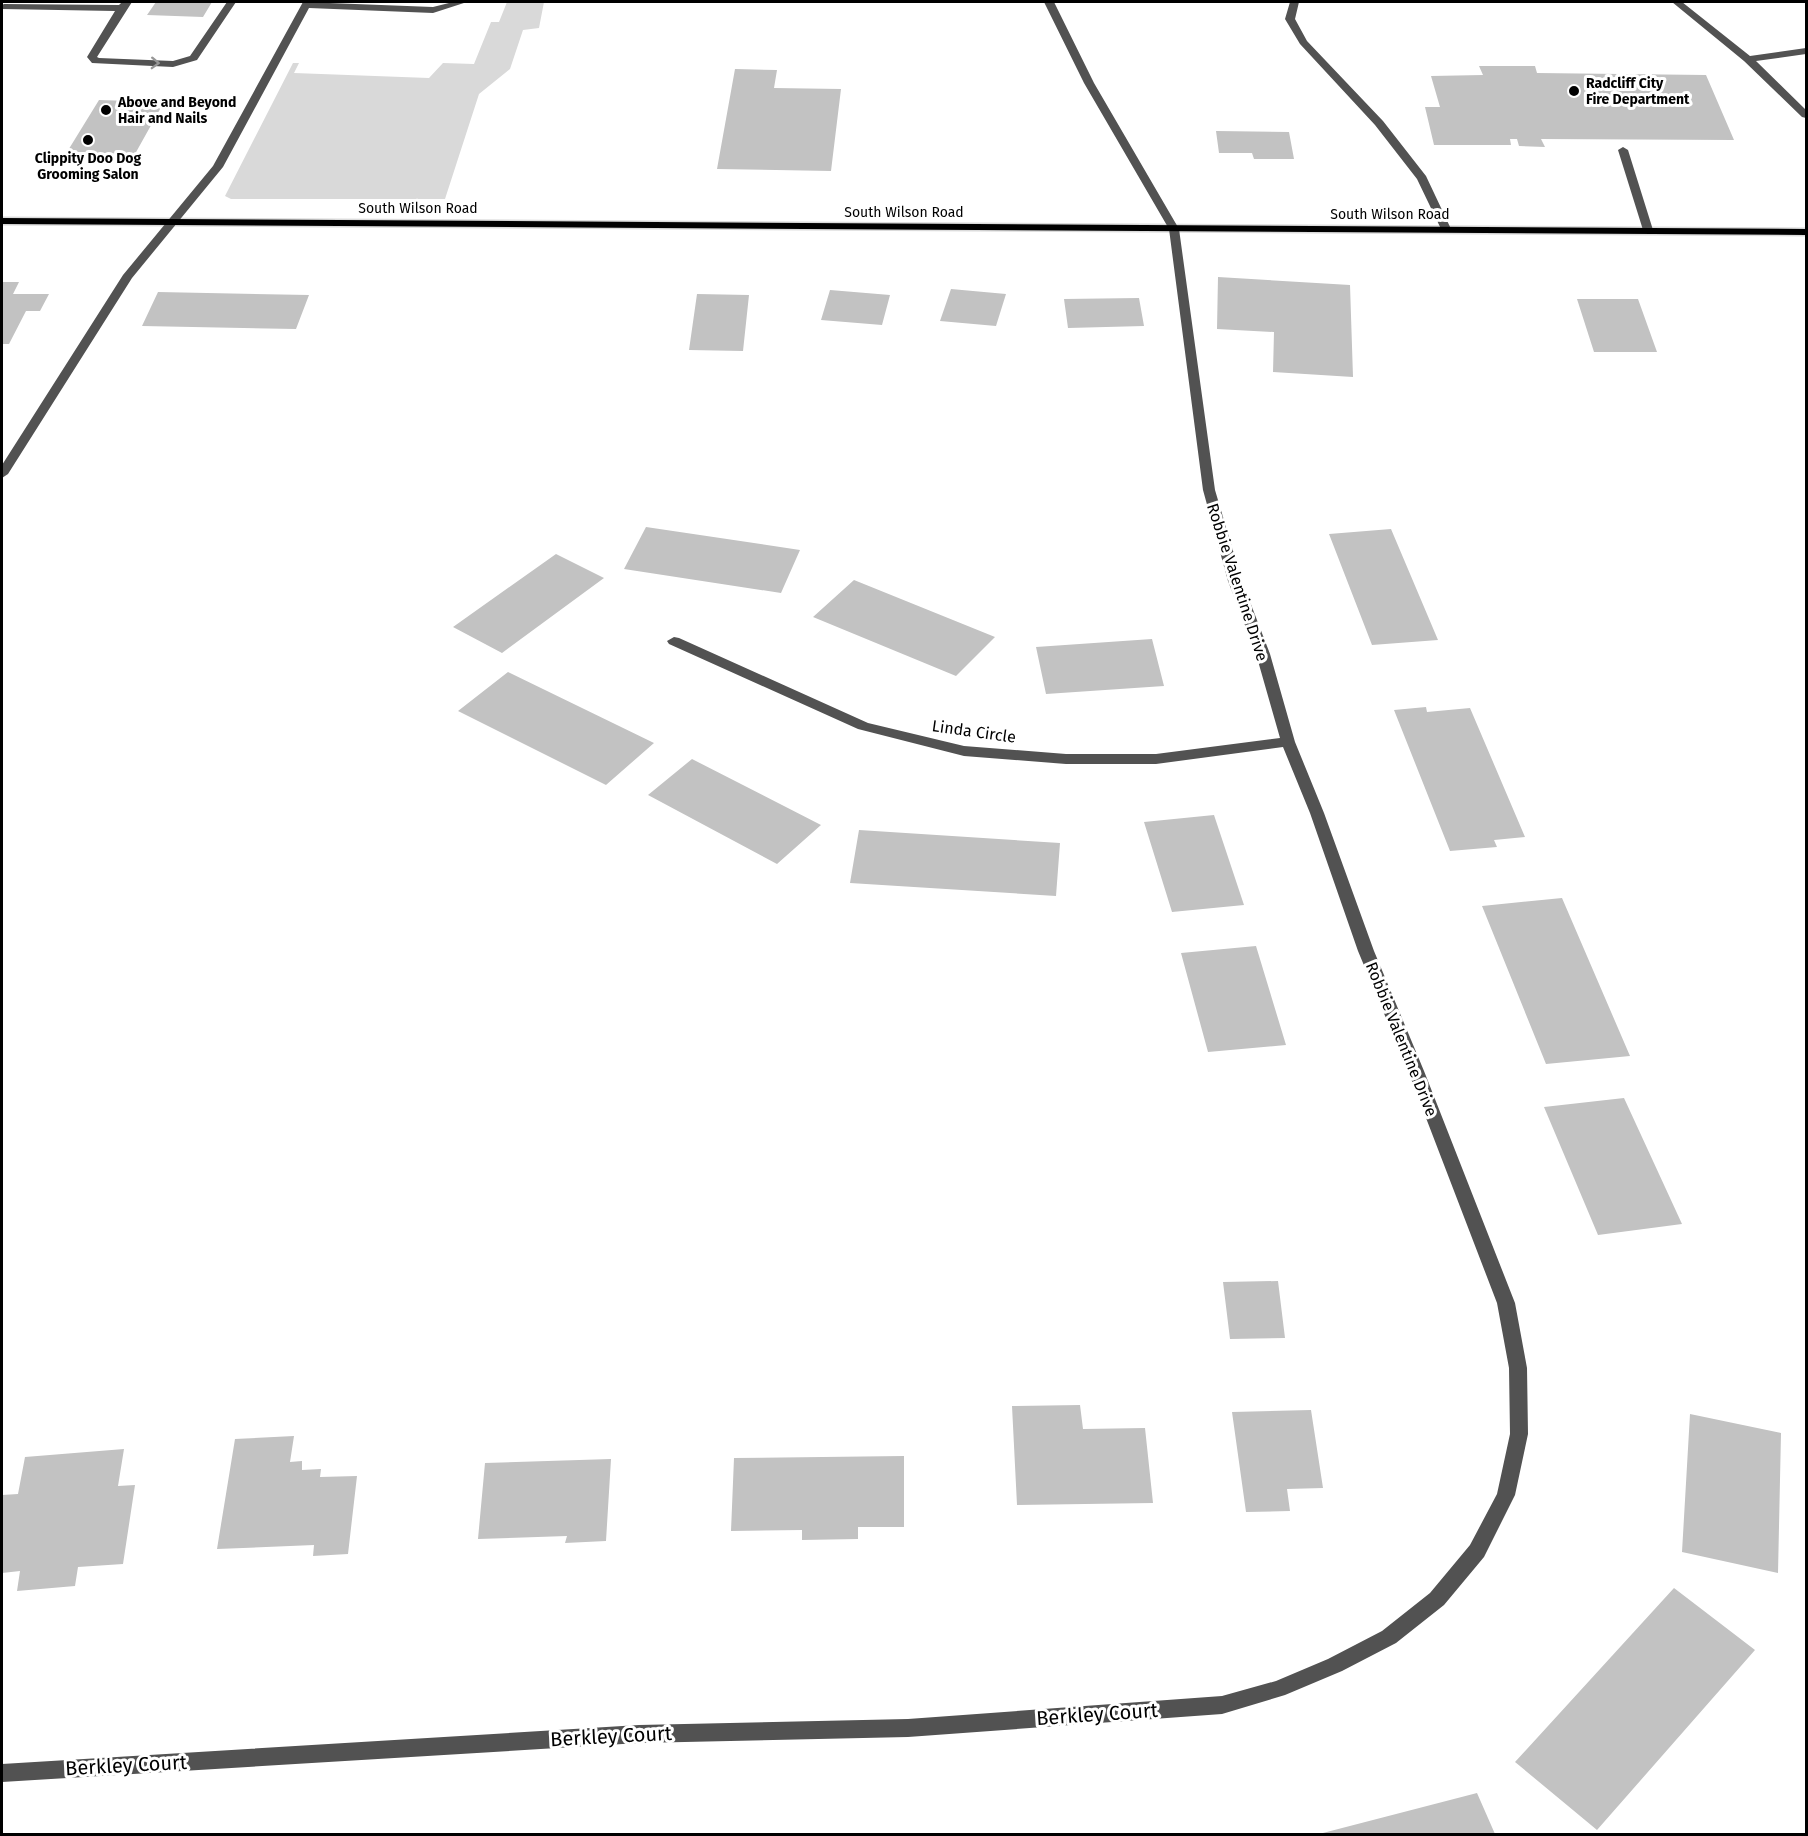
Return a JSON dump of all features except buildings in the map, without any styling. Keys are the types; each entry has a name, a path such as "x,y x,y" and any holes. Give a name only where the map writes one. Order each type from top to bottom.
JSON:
{"main road":[{"name":"South Wilson Road","path":"2,221 1806,232"}],"street":[{"path":"125,5 92,57 96,61 173,64 194,58 231,2"},
{"path":"2,474 127,276 218,168 306,3 433,10 462,2"},
{"path":"1049,2 1089,83 1174,229"},
{"path":"1294,2 1290,19 1303,42 1379,123 1422,178 1446,229"},
{"path":"1677,2 1748,59 1806,115"},
{"path":"4,6 125,5"},
{"path":"1748,59 1806,51"},
{"path":"1623,150 1648,230"},
{"name":"Robbie Valentine Drive","path":"1174,229 1209,490 1235,581 1263,654 1288,742 1317,813 1366,951 1416,1071 1506,1303 1518,1368 1519,1434 1506,1495 1477,1551 1437,1599 1389,1637 1335,1665 1278,1689 1222,1705"},
{"name":"Linda Circle","path":"674,641 863,726 912,740 964,751 1066,759 1156,759 1288,742"},
{"name":"Berkley Court","path":"2,1773 639,1734 908,1728 1222,1705"}],"shaded area":[{"path":"507,2 544,2 539,28 523,30 510,69 479,94 445,199 231,199 225,196 293,63 299,63 294,73 429,78 443,63 474,64 491,22 499,22"}],"place":[{"name":"Radcliff City Fire Department","path":"1574,91"},
{"name":"Above and Beyond Hair and Nails","path":"106,110"},
{"name":"Clippity Doo Dog Grooming Salon","path":"88,140"}]}
